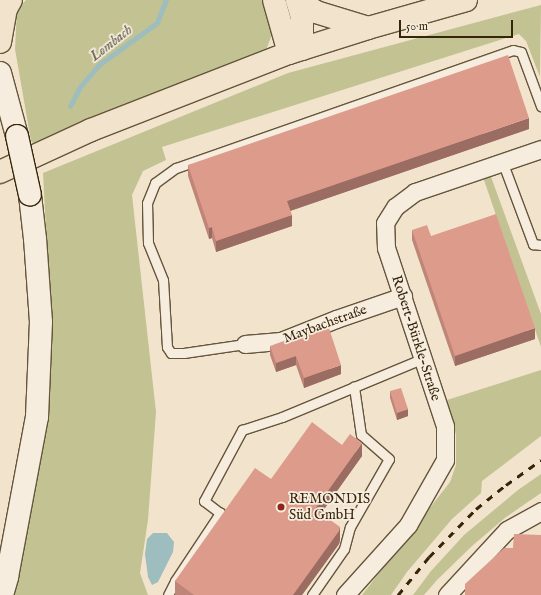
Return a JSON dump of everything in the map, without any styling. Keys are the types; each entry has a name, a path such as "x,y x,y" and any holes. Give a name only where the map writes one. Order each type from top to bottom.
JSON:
{"main road":[{"path":"0,42 6,9 11,0"},
{"path":"274,0 295,51"},
{"path":"295,51 302,18 297,0"},
{"path":"297,0 316,12 368,28"},
{"path":"0,172 91,130 295,51 466,0"}],"street":[{"path":"0,73 17,136 30,195 41,322 37,417 7,577 2,595"},
{"name":"Robert-Bürkle-Straße","path":"345,595 408,525 445,460 445,426 424,358 386,248 385,223 395,207 415,192 502,161 541,149"},
{"name":"Maybachstraße","path":"245,344 281,341 336,319 403,296"},
{"path":"447,595 507,530 541,511"}],"lane":[{"path":"245,344 184,353 171,353 166,347 163,280 148,243 147,203 155,183 176,168 513,50 521,52 541,106"},
{"path":"502,161 533,244 541,244"},
{"path":"168,595 175,581 220,513 204,501 242,430 282,417 424,358"},
{"path":"312,595 344,549 350,527 389,459 361,435 354,387"}],"green space":[{"path":"26,0 267,0 274,29 265,53 34,144 31,141 15,49 17,10"},
{"path":"541,5 540,77 526,41 519,34 162,147 166,160 143,171 132,195 156,412 148,520 140,573 148,595 13,595 28,525 46,391 48,266 43,173 288,73"},
{"path":"490,174 541,314 541,347 483,177"},
{"path":"541,370 541,436 482,481 481,493 452,519 407,572 391,595 362,595 450,482 456,465 456,435 447,400"},
{"path":"541,474 541,493 506,517 472,546 437,580 424,595 413,595 431,571 464,535 518,490"}],"water":[{"path":"153,533 167,533 174,542 173,552 158,582 152,585 148,577 145,554 147,539"}],"building":[{"path":"508,55 529,118 287,201 292,215 216,241 212,227 209,228 188,165"},
{"path":"496,214 535,328 455,356 412,230 427,225 431,236"},
{"path":"328,325 341,365 304,378 296,356 276,363 270,346"},
{"path":"401,388 408,409 397,413 390,391"},
{"name":"REMONDIS Süd GmbH","path":"312,422 342,445 350,434 362,443 315,509 340,527 339,531 293,595 194,595 175,581 255,468 271,479"},
{"path":"514,534 541,535 541,595 465,595 465,584 504,548 513,548"}],"waterway":[{"name":"Lombach","path":"70,106 80,87 100,64 157,23 166,0"}],"railway":[{"path":"398,595 429,557 476,509 541,460"}],"place":[{"name":"REMONDIS Süd GmbH","path":"281,507"}]}
